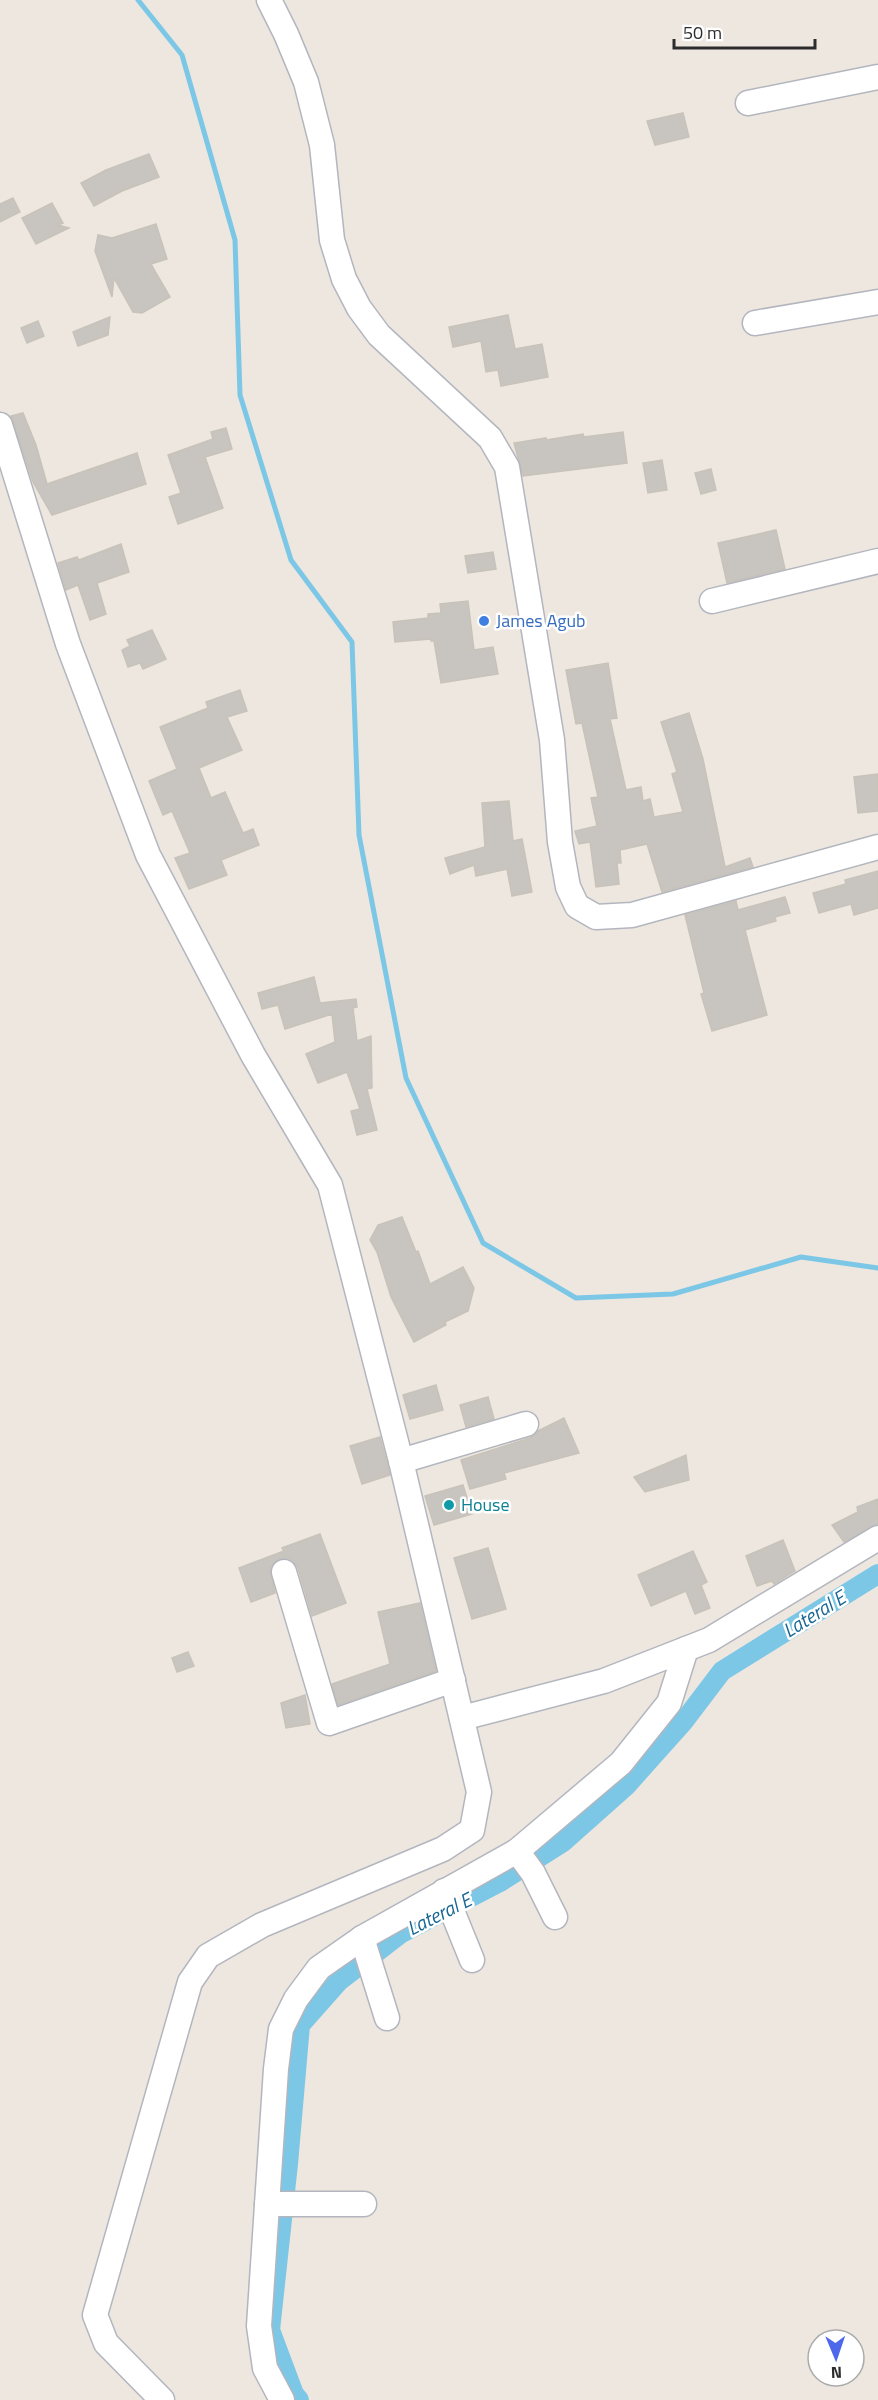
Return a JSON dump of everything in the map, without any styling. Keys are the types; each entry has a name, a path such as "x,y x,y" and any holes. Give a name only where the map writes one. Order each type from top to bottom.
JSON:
{"street":[{"path":"269,0 286,33 306,82 322,145 332,240 349,289 359,308 380,335 490,438 507,467 552,740 560,842 568,887 577,906 596,917 632,915 878,847"},
{"path":"748,103 878,77"},
{"path":"755,323 878,302"},
{"path":"0,425 68,644 148,855 253,1054 330,1185 401,1461 479,1792 472,1830 443,1850 262,1925 208,1956 190,1982 95,2315 106,2343 162,2400"},
{"path":"712,601 878,561"},
{"path":"401,1461 526,1424"},
{"path":"462,1718 604,1681 709,1640 878,1538"},
{"path":"284,1572 330,1723 453,1680"},
{"path":"282,2400 265,2368 259,2326 276,2069 281,2029 296,1999 319,1968 365,1948 524,1861 621,1763 669,1703 686,1649"},
{"path":"524,1861 555,1917"},
{"path":"449,1902 472,1960"},
{"path":"365,1948 387,2018"},
{"path":"267,2204 364,2204"}],"building":[{"path":"683,113 689,137 655,145 647,121"},
{"path":"149,154 159,177 122,191 94,206 81,183 106,170"},
{"path":"13,198 20,212 0,222 0,204"},
{"path":"52,203 63,223 58,225 69,228 36,244 22,218"},
{"path":"156,224 167,259 151,264 170,297 142,313 133,312 114,278 112,297 95,251 98,235 112,238"},
{"path":"508,315 515,349 542,344 548,377 501,386 498,370 486,372 481,341 453,347 449,327"},
{"path":"110,317 108,335 78,346 73,332"},
{"path":"38,321 44,336 27,343 21,328"},
{"path":"23,413 36,445 47,484 137,453 146,484 52,515 33,482 11,416"},
{"path":"226,428 232,449 205,457 223,508 178,524 169,497 181,493 168,455 213,439 211,432"},
{"path":"623,432 627,463 523,476 514,443 583,434 584,437"},
{"path":"662,460 667,490 648,493 643,463"},
{"path":"711,469 716,490 701,494 695,473"},
{"path":"776,530 785,569 727,583 718,543"},
{"path":"121,544 129,572 97,583 106,614 90,620 78,585 66,590 58,563 77,557 79,560"},
{"path":"493,552 496,569 468,573 465,556"},
{"path":"468,601 474,650 493,647 498,674 441,683 434,641 431,639 395,642 393,622 428,618 428,614 441,613 440,604"},
{"path":"152,630 166,659 143,669 140,663 128,667 122,650 130,646 127,640"},
{"path":"608,663 617,718 610,719 626,790 641,787 643,801 650,799 654,817 683,812 672,774 677,772 661,722 689,713 703,759 725,867 750,858 753,867 662,892 647,844 620,850 621,863 617,863 619,884 596,887 590,842 579,844 575,831 597,826 591,798 598,797 582,723 576,724 566,670"},
{"path":"240,690 247,711 227,717 242,750 199,768 211,798 225,792 243,833 253,829 259,845 221,860 227,875 189,889 175,858 190,853 172,811 163,815 149,781 177,769 160,727 208,708 206,702"},
{"path":"878,774 878,811 858,813 854,777"},
{"path":"509,801 513,841 522,839 532,892 512,896 507,869 476,876 474,865 450,874 445,858 485,847 482,803"},
{"path":"878,871 878,908 854,915 851,904 819,913 813,893 846,884 845,880"},
{"path":"785,897 790,913 775,917 776,921 745,930 767,1015 712,1031 701,994 704,993 685,915 736,901 738,910"},
{"path":"314,977 320,1003 356,999 357,1007 353,1008 357,1041 371,1036 372,1088 367,1089 377,1130 357,1135 351,1111 360,1109 347,1072 318,1083 306,1054 335,1042 332,1014 285,1029 278,1005 262,1009 258,993"},
{"path":"402,1217 430,1284 463,1267 474,1288 468,1311 445,1322 446,1325 414,1342 391,1297 377,1252 370,1240 378,1225"},
{"path":"436,1385 443,1410 410,1419 403,1395"},
{"path":"488,1397 494,1419 466,1427 460,1405"},
{"path":"564,1418 579,1453 504,1473 506,1479 470,1489 461,1460 530,1438 538,1431"},
{"path":"380,1437 390,1475 362,1484 350,1446"},
{"path":"686,1455 689,1480 645,1492 634,1477"},
{"name":"House","path":"463,1485 472,1514 434,1525 425,1496"},
{"path":"878,1499 878,1524 844,1542 832,1525 858,1512 857,1507"},
{"path":"320,1534 346,1603 312,1616 298,1568 293,1561 287,1558 279,1559 270,1568 275,1593 251,1602 239,1568"},
{"path":"783,1540 795,1571 774,1584 772,1581 757,1586 746,1556"},
{"path":"488,1548 506,1609 472,1619 454,1558"},
{"path":"693,1551 707,1582 701,1585 710,1608 695,1614 686,1591 651,1606 638,1575"},
{"path":"420,1603 436,1671 338,1705 332,1684 390,1664 378,1612"},
{"path":"188,1652 194,1666 177,1672 172,1658"},
{"path":"305,1695 310,1724 286,1728 281,1703"}],"waterway":[{"path":"138,0 182,55 235,240 240,395 291,560 352,642 359,835 406,1078 483,1243 576,1298 673,1294 801,1257 878,1268"},
{"name":"Lateral E","path":"299,2400 294,2394 270,2330 300,2025 339,1981 400,1934 500,1882 563,1842 626,1786 684,1721 722,1671 878,1574"}],"place":[{"name":"James Agub","path":"484,621"},
{"name":"House","path":"449,1505"}]}
